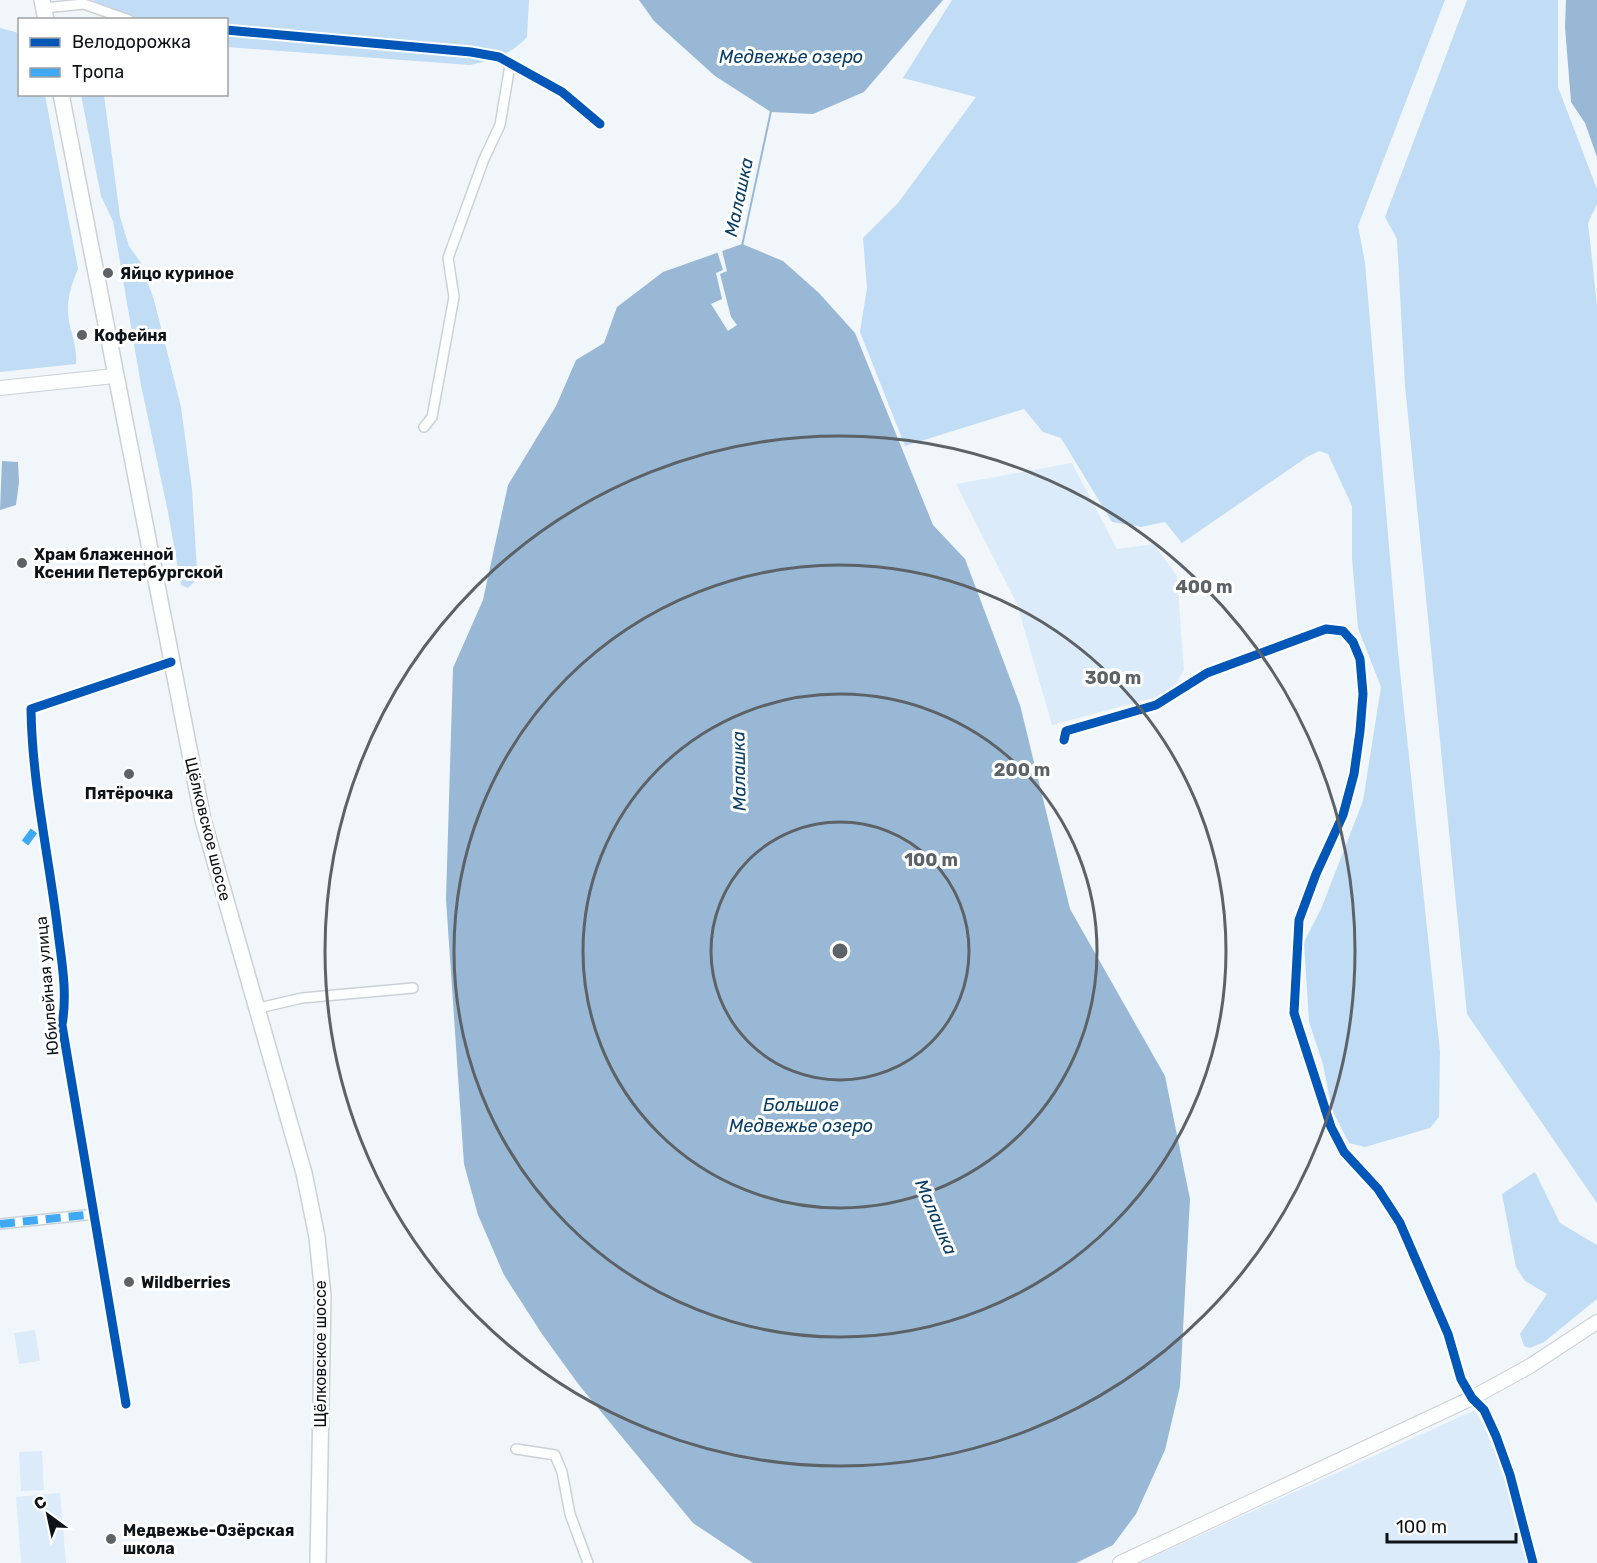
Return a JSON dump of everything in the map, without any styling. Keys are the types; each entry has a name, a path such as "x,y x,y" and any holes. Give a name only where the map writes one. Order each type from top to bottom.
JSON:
{"main road":[{"name":"Щёлковское шоссе","path":"61,96 114,376 203,820 255,1009 304,1173 317,1237 323,1296 318,1563"},
{"path":"0,388 114,376"},
{"path":"1120,1563 1472,1398 1530,1366 1597,1322"}],"street":[{"path":"44,9 84,4 123,18"},
{"path":"228,30 471,52 499,57 562,92 600,124"},
{"path":"424,427 432,417 454,297 448,258 484,159 500,125 510,64"},
{"path":"1064,740 1066,731 1156,705 1207,673 1326,629 1343,631 1353,642 1360,659 1363,694 1354,774 1343,815 1316,874 1299,920 1294,1013 1331,1127 1344,1152 1378,1189 1400,1223 1418,1258 1448,1334 1461,1379 1472,1398 1484,1410 1496,1436 1510,1475 1533,1563"},
{"name":"Юбилейная улица","path":"126,1404 62,1025 66,1005 63,971 42,820 31,709 171,662"},
{"path":"255,1009 302,998 413,988"},
{"path":"0,1224 95,1214"},
{"path":"516,1449 555,1455 562,1472 570,1514 588,1563"}],"shaded area":[{"path":"93,0 529,0 527,37 501,56 470,65 228,47 228,18 111,18"},
{"path":"952,0 1445,0 1358,226 1365,263 1398,652 1440,1052 1439,1117 1430,1128 1365,1147 1349,1143 1332,1110 1323,1064 1309,1022 1304,942 1321,909 1363,801 1381,687 1358,628 1352,558 1352,506 1328,454 1319,451 1307,457 1182,543 1165,522 1141,527 1112,522 1061,438 1043,432 1024,409 905,446 860,332 867,288 863,238 898,203 976,97 903,78"},
{"path":"1467,0 1558,0 1558,87 1597,189 1597,204 1588,223 1597,305 1597,1203 1467,1014 1405,385 1397,239 1385,217"},
{"path":"0,28 18,33 18,96 45,96 78,269 68,303 76,364 0,372"},
{"path":"81,96 104,96 120,217 129,246 141,263 154,300 181,407 192,489 197,570 194,582 188,588 181,585 141,385 113,221 101,196"},
{"path":"1072,463 1117,549 1154,544 1177,576 1184,670 1173,688 1160,696 1052,725 1017,604 956,484"},
{"path":"1535,1172 1560,1223 1597,1245 1597,1299 1544,1342 1530,1348 1524,1346 1520,1334 1547,1294 1525,1281 1516,1267 1502,1194"},
{"path":"35,1330 40,1361 19,1364 14,1333"},
{"path":"1475,1410 1500,1465 1527,1563 1139,1563"},
{"path":"42,1451 44,1490 21,1491 19,1452"},
{"path":"60,1493 66,1563 21,1563 16,1497"}],"water":[{"name":"Медвежье озеро","path":"639,0 943,0 864,92 813,114 771,112 715,76 654,21"},
{"path":"1566,0 1597,0 1597,157 1585,123 1571,102 1565,27"},
{"name":"Большое Медвежье озеро","path":"742,244 783,261 819,293 855,333 933,525 965,559 1020,705 1070,909 1165,1076 1190,1199 1180,1386 1165,1450 1136,1514 1113,1545 1076,1563 753,1563 693,1523 579,1385 542,1334 504,1275 478,1215 464,1164 446,899 453,668 483,600 508,485 556,406 576,360 604,343 617,307 663,272"},
{"path":"2,461 18,462 19,482 16,505 0,510"}],"pier":[{"path":"728,246 722,250 727,271 720,274 731,317 737,325 728,331 711,304 722,299 716,273 723,270 717,251 711,252"}],"waterway":[{"name":"Малашка","path":"742,246 771,111"}],"marked path":[{"path":"25,843 42,820"},
{"path":"0,1224 95,1214"}],"cycle path":[{"path":"228,30 471,52 499,57 562,92 600,124"},
{"path":"1064,740 1066,731 1156,705 1207,673 1326,629 1343,631 1353,642 1360,659 1363,694 1354,774 1343,815 1316,874 1299,920 1294,1013 1331,1127 1344,1152 1378,1189 1400,1223 1448,1334 1461,1379 1472,1398 1484,1410 1496,1436 1510,1475 1533,1563"},
{"path":"126,1404 62,1025 63,975 37,790 31,709 171,662"}],"place":[{"name":"Яйцо куриное","path":"108,273"},
{"name":"Кофейня","path":"82,335"},
{"name":"Храм блаженной Ксении Петербургской","path":"22,563"},
{"name":"Пятёрочка","path":"129,774"},
{"name":"Wildberries","path":"129,1282"},
{"name":"Медвежье-Озёрская школа","path":"111,1539"}]}
